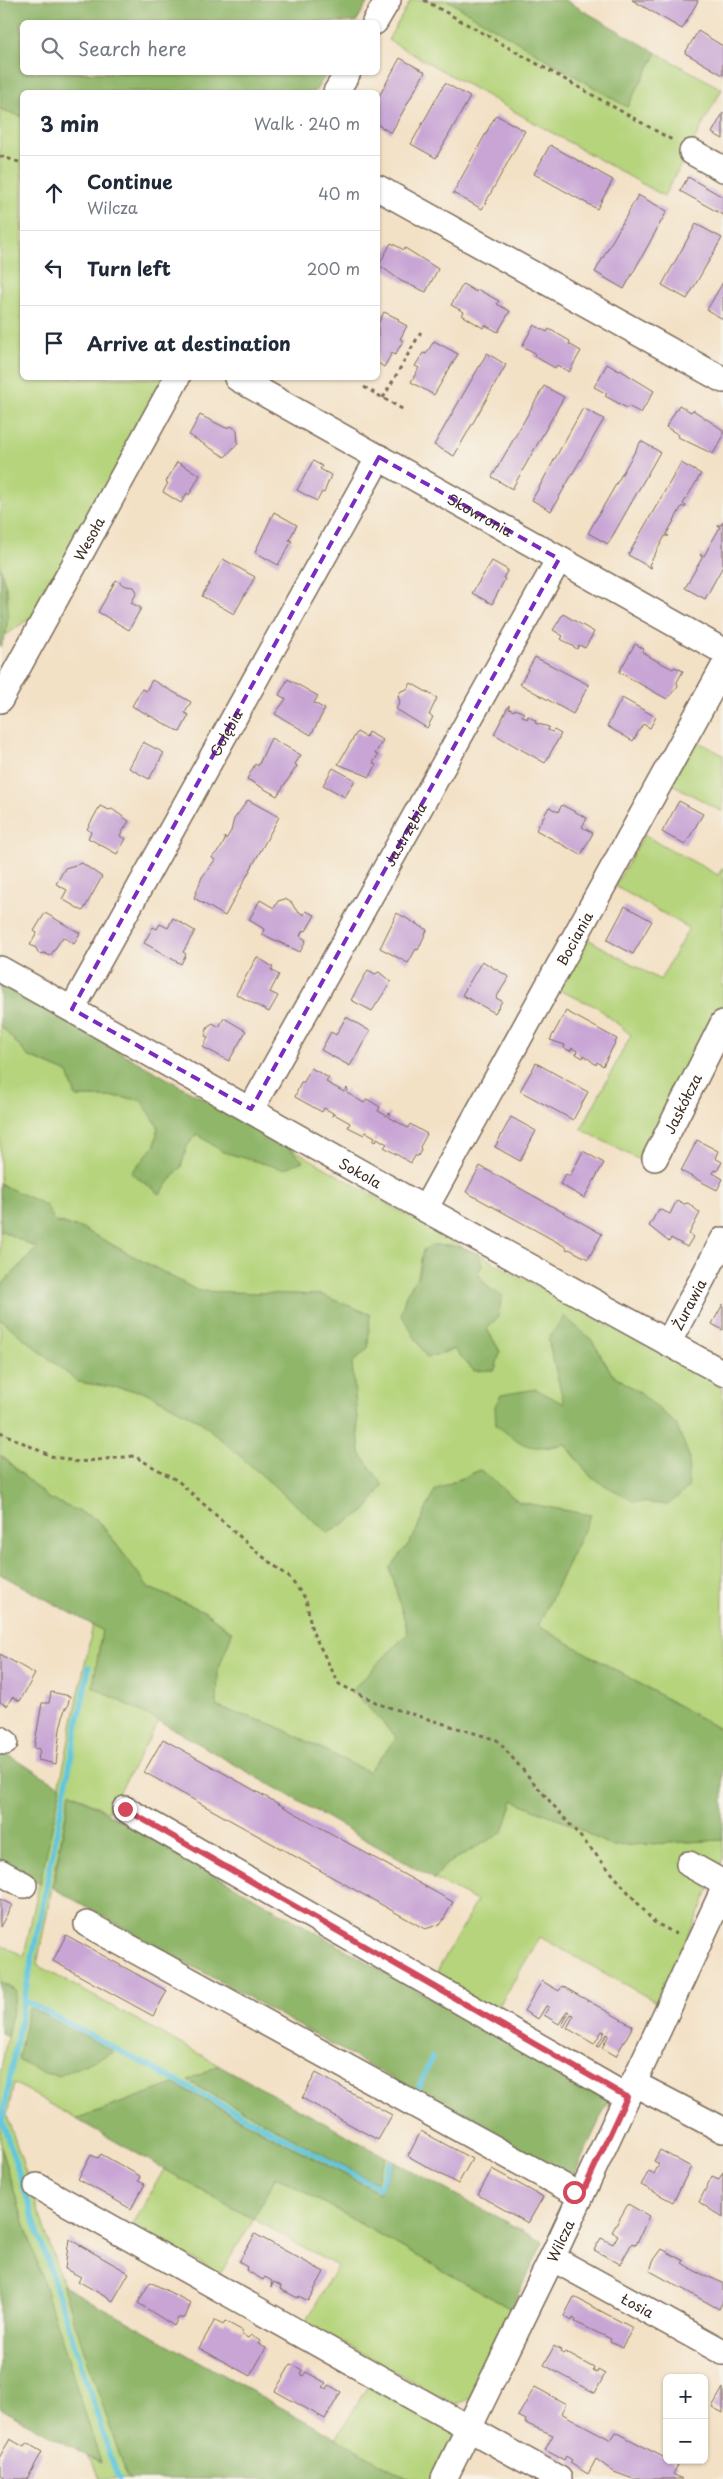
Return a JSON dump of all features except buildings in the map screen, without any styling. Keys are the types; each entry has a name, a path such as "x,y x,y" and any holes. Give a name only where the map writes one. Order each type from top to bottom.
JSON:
{"street":[{"path":"376,20 388,0"},
{"path":"337,90 346,75"},
{"path":"692,152 723,169"},
{"path":"380,189 723,380"},
{"name":"Wesoła","path":"0,700 177,380"},
{"name":"Skowronia","path":"241,380 723,651"},
{"name":"Gołębia","path":"72,1009 379,457"},
{"name":"Jastrzębia","path":"251,1109 559,559"},
{"name":"Bociania","path":"425,1208 723,668"},
{"name":"Sokola","path":"0,969 723,1373"},
{"name":"Jaskółcza","path":"655,1158 723,1023"},
{"name":"Żurawia","path":"668,1343 723,1240"},
{"path":"125,1809 630,2090 723,2130"},
{"path":"689,1864 723,1883"},
{"path":"0,1872 24,1885"},
{"name":"Wilcza","path":"444,2479 552,2258 723,1891"},
{"path":"87,1924 581,2196"},
{"path":"37,2186 559,2479"},
{"name":"Łosia","path":"552,2258 723,2352"}],"path":[{"path":"424,0 692,152"},
{"path":"0,156 20,162"},
{"path":"384,398 422,330"},
{"path":"364,387 404,410"},
{"path":"0,1432 50,1456 78,1462 134,1456 178,1481 258,1553 288,1576 300,1591 306,1599 312,1630 338,1684 382,1705 497,1740 654,1922 698,1946"}],"highlighted area":[{"path":"379,457 559,559 251,1109 72,1009"}],"green space":[{"path":"0,0 369,0 357,20 20,20 20,75 326,75 316,90 20,90 20,116 0,109"},
{"path":"411,0 447,0 627,107 657,53 722,89 664,196 388,40"},
{"path":"447,0 565,0 657,53 627,107"},
{"path":"0,109 20,116 20,380 164,380 40,611 6,635 8,594 0,567"},
{"path":"0,567 7,597 8,618 7,628 0,647"},
{"path":"695,740 723,755 723,812 672,784"},
{"path":"644,835 718,875 723,867 723,1010 643,1162 581,1129 631,1035 597,1007 558,990 586,938 660,980 689,928 615,886"},
{"path":"0,985 286,1145 303,1161 283,1169 223,1152 197,1134 187,1146 181,1167 160,1194 131,1173 155,1145 158,1126 141,1100 120,1097 76,1097 68,1073 28,1056 0,1025"},
{"path":"0,1025 28,1056 68,1073 76,1097 120,1097 141,1100 158,1126 155,1145 131,1173 160,1194 181,1167 187,1146 197,1134 223,1152 303,1161 286,1145 462,1247 433,1245 423,1250 418,1277 408,1291 419,1343 427,1358 454,1349 474,1371 500,1351 487,1329 498,1317 489,1288 477,1273 482,1266 479,1254 723,1388 723,1731 538,1626 591,1515 519,1502 480,1470 435,1490 413,1538 390,1568 408,1633 352,1690 397,1738 368,1772 274,1725 216,1707 218,1670 232,1632 204,1611 149,1588 98,1520 48,1498 0,1454 0,1319 78,1382 146,1392 200,1421 328,1533 383,1485 360,1453 352,1363 368,1348 322,1295 198,1291 83,1229 55,1222 0,1184","holes":["548,1339 591,1339 612,1374 640,1393 592,1478 565,1444 546,1448 565,1405"]},
{"path":"0,1184 46,1205 55,1222 83,1229 198,1291 322,1295 370,1314 368,1348 352,1363 360,1453 383,1485 366,1511 328,1533 200,1421 146,1392 78,1382 0,1319 0,1287 37,1248 0,1230"},
{"path":"0,1230 37,1248 0,1287"},
{"path":"433,1245 462,1247 479,1254 482,1266 477,1273 489,1288 502,1296 498,1317 487,1329 500,1352 495,1370 474,1371 454,1349 427,1358 401,1314 406,1294 418,1277 423,1250"},
{"path":"564,1316 591,1339 612,1374 640,1393 676,1424 689,1456 688,1488 668,1505 633,1501 592,1478 565,1444 534,1447 521,1443 496,1425 495,1406 501,1395 536,1389 564,1404 548,1339"},
{"path":"0,1455 48,1498 98,1520 149,1588 204,1611 232,1633 218,1670 217,1707 274,1725 368,1772 397,1738 352,1690 408,1633 390,1568 413,1538 435,1490 480,1470 519,1502 591,1515 538,1626 723,1731 723,1840 611,1846 569,1824 513,1800 503,1832 446,1864 434,1879 159,1721 93,1687 102,1630 0,1574"},
{"path":"93,1625 102,1630 93,1687 159,1721 108,1812 70,1792 37,1965 219,2065 188,2081 376,2182 386,2157 395,2162 380,2193 174,2084 76,2119 14,2083 7,2116 127,2477 131,2479 100,2479 88,2457 101,2463 0,2147 0,2074 16,1991 0,1982 0,1944 24,1956"},
{"path":"0,1751 61,1786 40,1883 0,1861"},
{"path":"70,1792 609,2100 572,2179 53,1888"},
{"path":"513,1800 569,1824 611,1846 723,1840 723,1859 658,2003 540,1937 496,2011 434,1977 477,1901 434,1879 446,1864 503,1832"},
{"path":"0,1982 16,1991 7,2037 0,2033"},
{"path":"29,2007 114,2052 59,2076 40,2072 18,2059"},
{"path":"219,2065 386,2157 376,2183 188,2081"},
{"path":"174,2084 379,2193 395,2162 543,2242 511,2309 276,2176 253,2219 76,2119"},
{"path":"0,2147 101,2463 0,2408"},
{"path":"164,2169 253,2219 276,2176 511,2309 471,2398 455,2405 306,2322 337,2266 254,2219 220,2274 132,2226"},
{"path":"62,2285 409,2479 131,2479 127,2477"},
{"path":"369,2384 458,2430 435,2479 409,2479 336,2439"}],"waterway":[{"path":"24,2000 89,1667"},
{"path":"120,2479 116,2473 2,2121 24,2000 379,2188 390,2163"},
{"path":"419,2087 432,2057"}],"route":[{"path":"125,1809 627,2097 581,2196 574,2192"}]}
